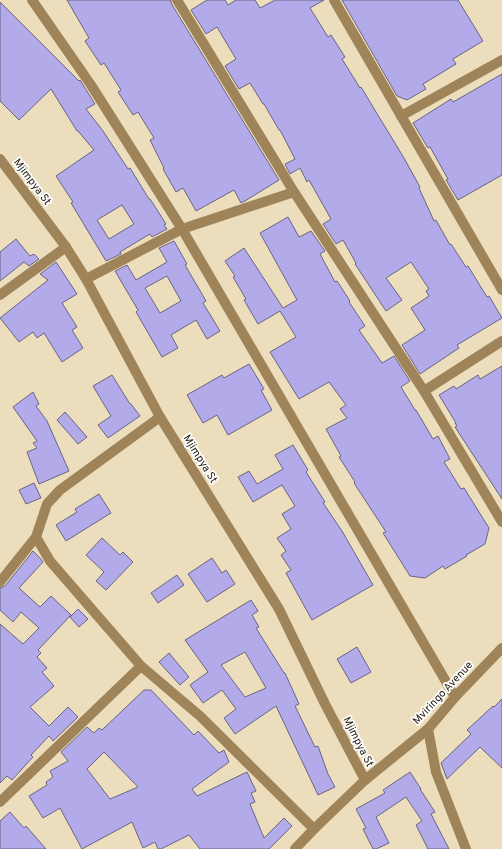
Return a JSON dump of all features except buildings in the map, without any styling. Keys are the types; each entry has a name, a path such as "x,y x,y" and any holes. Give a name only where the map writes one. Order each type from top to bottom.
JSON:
{"street":[{"path":"32,0 91,84 182,229 455,697"},
{"path":"177,0 294,192 424,391 502,522"},
{"path":"334,0 502,290"},
{"path":"401,116 502,60"},
{"name":"Mjimpya St","path":"0,159 66,247 86,279 160,417 279,609 325,704 365,780"},
{"path":"86,279 182,229 294,192"},
{"path":"0,295 66,247"},
{"path":"424,391 502,341"},
{"path":"0,582 36,537 47,504 60,490 160,417"},
{"path":"36,537 50,561 141,666 200,716 314,829"},
{"name":"Mviringo Avenue","path":"295,849 365,780 428,729 455,697 502,648"},
{"path":"0,802 141,666"},
{"path":"428,729 436,772 466,849"}]}
